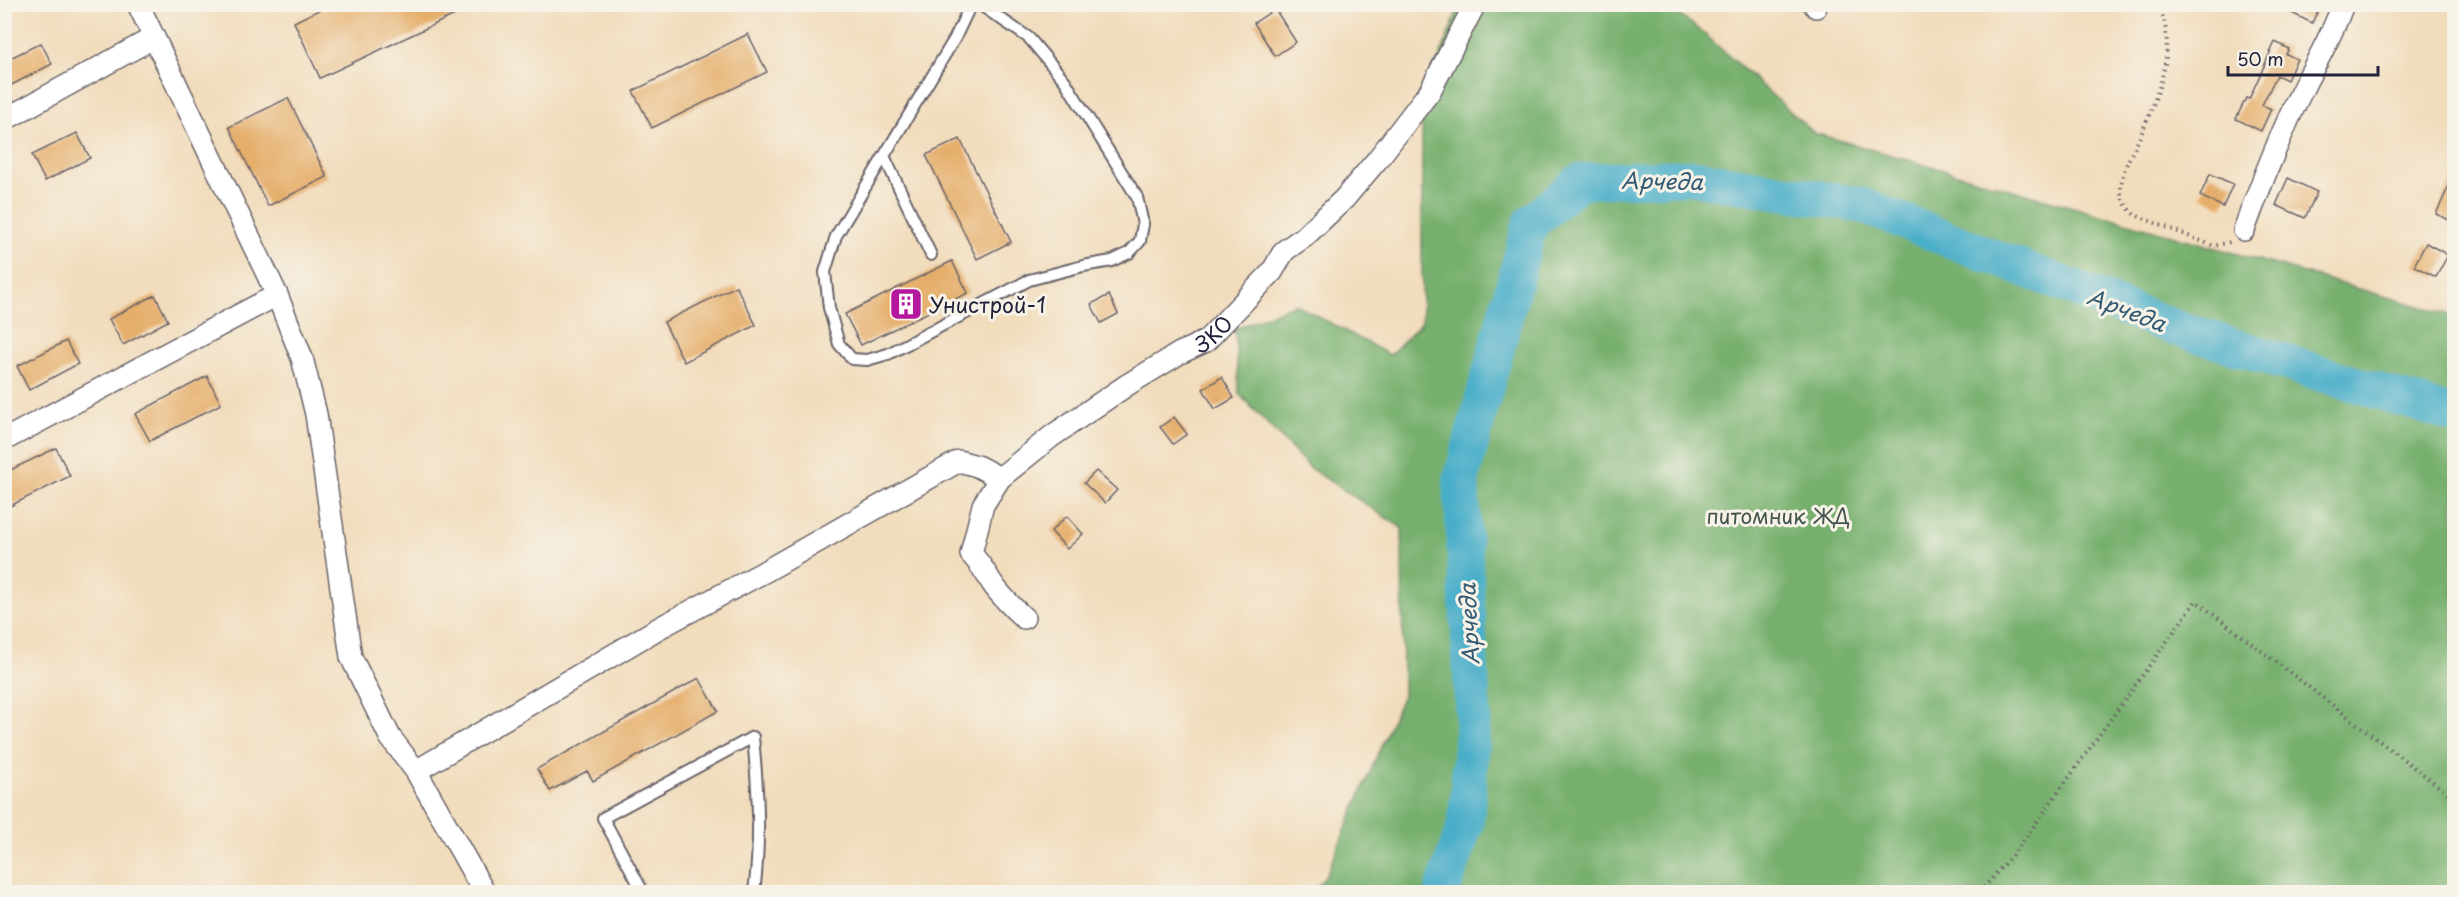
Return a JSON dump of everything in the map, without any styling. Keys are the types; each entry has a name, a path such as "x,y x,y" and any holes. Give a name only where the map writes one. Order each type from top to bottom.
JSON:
{"street":[{"path":"138,4 277,295 302,358 316,414 351,657 390,737 416,771 484,892"},
{"name":"ЗКО","path":"1024,618 1006,601 992,584 982,565 971,554 983,505 999,478 1052,436 1127,385 1180,352 1206,341 1232,316 1272,272 1284,251 1304,237 1344,199 1377,160 1430,91 1475,4"},
{"path":"2244,230 2266,170 2305,85 2333,32 2343,4"},
{"path":"4,120 153,38"},
{"path":"4,440 277,295"},
{"path":"416,771 659,628 764,572 959,461 977,466 999,478"}],"lane":[{"path":"971,4 955,38 836,236 825,272 829,308 839,344 852,359 867,360 888,354 1029,280 1112,261 1129,253 1140,241 1143,224 1137,197 1065,81 1029,38 979,4"},
{"path":"884,156 932,255"},
{"path":"643,892 603,818 753,737 759,800 759,860 754,892"}],"path":[{"path":"2158,4 2166,27 2166,60 2148,116 2127,162 2121,190 2122,199 2128,210 2135,215 2214,246 2234,240 2244,230"},
{"path":"1980,892 2018,848 2196,602 2454,798"}],"green space":[{"name":"питомник ЖД","path":"1460,4 1665,5 1700,30 1814,133 2454,316 2454,892 1314,892 1327,873 1403,695 1402,528 1311,469 1239,394 1235,329 1295,304 1390,355 1422,322 1422,104"}],"building":[{"path":"331,4 478,4 320,78 294,22"},
{"path":"2273,4 2321,4 2312,23"},
{"path":"1275,9 1296,42 1275,56 1254,23"},
{"path":"748,34 767,72 652,128 633,91"},
{"path":"2275,42 2289,49 2286,54 2297,59 2287,80 2277,75 2262,105 2271,109 2261,131 2236,119 2246,98 2249,99"},
{"path":"41,43 52,64 4,89 4,61"},
{"path":"288,98 327,177 268,206 229,127"},
{"path":"77,133 90,158 45,181 32,155"},
{"path":"960,139 1011,242 977,259 926,155"},
{"path":"2210,174 2233,184 2223,207 2200,196"},
{"path":"2454,175 2454,222 2436,214"},
{"path":"2288,178 2317,192 2305,218 2276,205"},
{"path":"2426,243 2448,255 2436,277 2414,266"},
{"name":"Унистрой-1","path":"952,261 968,293 861,345 845,314"},
{"path":"736,286 756,325 684,362 664,322"},
{"path":"155,295 168,321 123,345 109,319"},
{"path":"1109,295 1118,314 1101,323 1091,304"},
{"path":"66,341 78,364 29,390 17,366"},
{"path":"207,376 221,404 150,441 135,414"},
{"path":"1222,377 1234,398 1215,409 1203,389"},
{"path":"1174,417 1187,434 1173,444 1160,427"},
{"path":"56,448 70,476 4,509 4,473"},
{"path":"1096,471 1117,490 1105,503 1084,483"},
{"path":"1067,516 1083,534 1067,549 1051,531"},
{"path":"699,678 718,711 593,781 587,771 550,791 537,769"}],"waterway":[{"name":"Арчеда","path":"1442,892 1466,822 1473,716 1461,480 1530,224 1580,181 1690,177 1861,205 2173,327 2454,415"}],"place":[{"name":"Унистрой-1","path":"906,304"}]}
